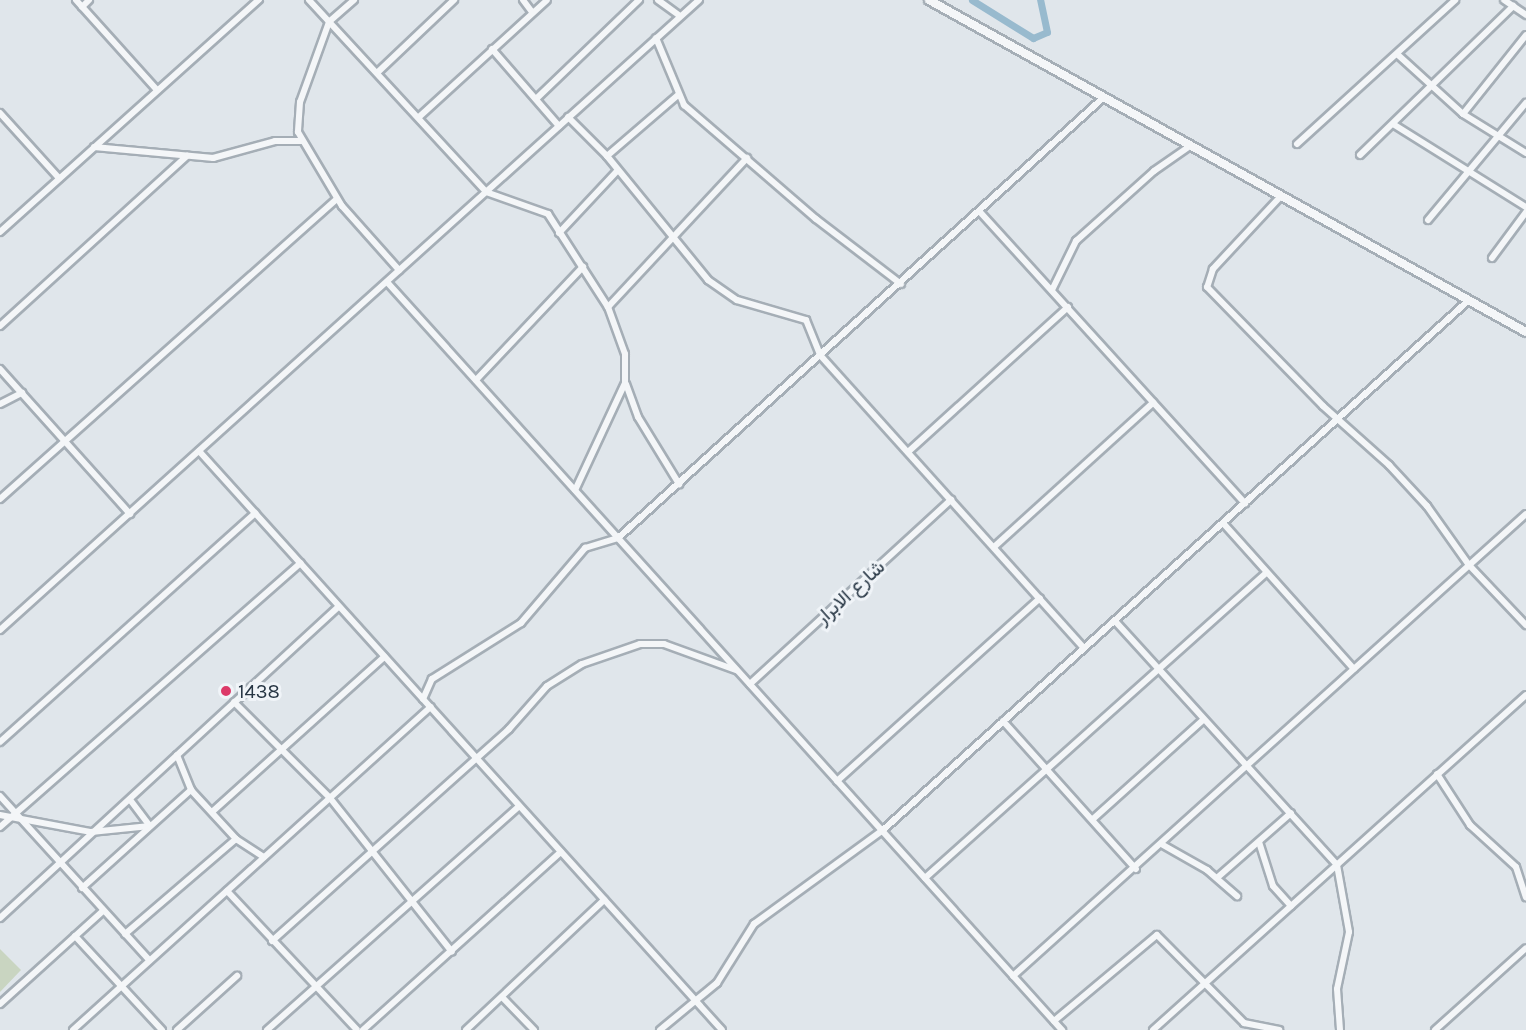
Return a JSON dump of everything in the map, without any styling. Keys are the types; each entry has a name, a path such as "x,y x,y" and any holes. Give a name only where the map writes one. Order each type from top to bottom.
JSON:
{"street":[{"path":"76,0 157,90"},
{"path":"82,7 89,0"},
{"path":"0,232 260,0"},
{"path":"309,0 378,72 486,192 548,214 608,308 625,354 626,383 638,417 679,484"},
{"path":"354,0 329,22 300,102 297,124 302,141 337,199 399,270"},
{"path":"378,72 454,0"},
{"path":"523,0 532,12"},
{"path":"419,117 547,0"},
{"path":"536,99 639,0"},
{"path":"658,0 680,16"},
{"path":"0,630 699,0"},
{"path":"928,0 1526,332"},
{"path":"1297,144 1455,0"},
{"path":"1504,0 1526,15"},
{"path":"1360,154 1513,6"},
{"path":"1462,114 1526,35"},
{"path":"656,38 678,95 747,158 901,284"},
{"path":"492,49 559,126"},
{"path":"1396,54 1462,114 1526,153"},
{"path":"607,156 678,95"},
{"path":"423,699 432,679 521,623 585,548 618,538 901,284 1104,97"},
{"path":"1428,220 1526,104"},
{"path":"0,113 59,178"},
{"path":"568,117 607,156 675,240 724,293 806,320 820,355 1084,648"},
{"path":"1393,124 1526,207"},
{"path":"93,147 188,156 229,157 275,141 302,141"},
{"path":"1052,290 1076,241 1154,171 1190,146"},
{"path":"0,326 188,156"},
{"path":"608,308 675,240 747,158"},
{"path":"560,233 618,170"},
{"path":"1281,196 1206,282 1219,302 1427,506 1469,566 1526,625"},
{"path":"0,499 337,199"},
{"path":"980,212 1245,503"},
{"path":"1492,258 1526,212"},
{"path":"476,380 583,267"},
{"path":"387,282 1062,1030"},
{"path":"660,1030 731,966 754,924 883,830 1469,300"},
{"path":"908,452 1068,307"},
{"path":"0,369 130,514"},
{"path":"575,490 626,383"},
{"path":"0,404 22,393"},
{"path":"994,547 1153,403"},
{"path":"199,451 722,1030"},
{"name":"شارع الابرار","path":"750,684 951,500"},
{"path":"0,742 255,513"},
{"path":"1013,976 1136,869 1526,514"},
{"path":"1222,523 1265,574 1354,669"},
{"path":"0,827 300,563"},
{"path":"925,878 1049,771 1265,574"},
{"path":"837,781 1040,598"},
{"path":"0,918 100,830 177,754 338,607"},
{"path":"1115,621 1336,865 1349,932 1337,989 1340,1030"},
{"path":"272,941 477,758 547,686 614,650 664,644 739,671"},
{"path":"212,812 384,657"},
{"path":"1153,1030 1526,695"},
{"path":"234,702 330,798 452,952"},
{"path":"76,1028 431,707"},
{"path":"1093,819 1203,720"},
{"path":"1003,721 1136,869"},
{"path":"177,754 191,790 236,839 264,857"},
{"path":"1437,774 1470,825 1516,867 1526,897"},
{"path":"82,888 191,790"},
{"path":"0,796 149,960"},
{"path":"131,801 150,826"},
{"path":"267,1030 519,806"},
{"path":"1218,877 1291,813"},
{"path":"0,815 14,814 100,830 150,826"},
{"path":"125,934 236,839"},
{"path":"1258,842 1273,886 1291,906"},
{"path":"1162,845 1218,877 1237,896"},
{"path":"363,1030 561,852"},
{"path":"227,891 357,1030"},
{"path":"466,1030 604,900"},
{"path":"0,1004 104,911"},
{"path":"1054,1021 1156,934 1244,1023 1255,1029 1279,1030"},
{"path":"75,936 162,1030"},
{"path":"1435,1030 1526,948"},
{"path":"177,1030 237,976"},
{"path":"502,997 534,1030"}],"green space":[{"path":"0,949 21,970 0,992"}],"waterway":[{"path":"972,0 1033,38 1047,32 1040,0"}],"place":[{"name":"1438","path":"226,691"}]}
